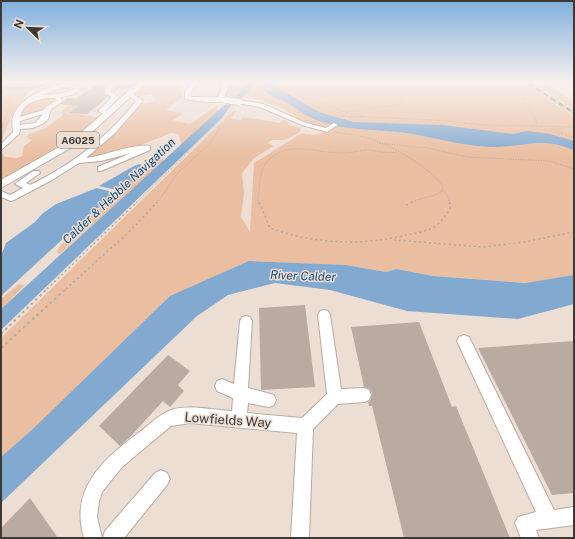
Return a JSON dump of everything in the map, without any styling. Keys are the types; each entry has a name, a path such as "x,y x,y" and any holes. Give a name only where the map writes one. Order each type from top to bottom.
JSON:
{"main road":[{"name":"A6025","path":"1,185 78,140 119,106"}],"street":[{"path":"1,148 17,133 16,116 25,106"},
{"path":"17,123 37,126 42,122 48,108 51,106"},
{"path":"106,106 101,111 108,116"},
{"path":"1,194 11,198 28,187 54,176 111,134 136,106"},
{"path":"263,106 304,124 326,130 334,125"},
{"path":"17,123 48,111"},
{"path":"76,161 101,159 138,148 147,148 101,169"},
{"path":"28,187 19,184 36,173"},
{"path":"324,316 335,397"},
{"path":"239,419 246,321"},
{"path":"464,340 549,519"},
{"path":"222,386 240,394 269,400"},
{"path":"300,538 305,426 335,397 364,395"},
{"name":"Lowfields Way","path":"93,538 88,516 94,482 114,463 170,419 190,415 305,426"},
{"path":"112,538 161,479"},
{"path":"530,538 524,523 574,516"}],"path":[{"path":"1,130 10,106"},
{"path":"1,334 235,106"},
{"path":"333,106 367,118"},
{"path":"342,118 348,112 386,106"},
{"path":"526,106 538,123 531,127"},
{"path":"343,116 531,127 574,127"},
{"path":"343,126 352,116"},
{"path":"1,348 130,231 158,201 177,174 212,141 220,130 220,127 217,125"},
{"path":"531,127 567,135"},
{"path":"547,127 574,138"},
{"path":"326,130 361,136 396,152 432,173 443,186 442,190 446,194 451,206 444,218 434,228 392,240"},
{"path":"377,143 428,148 467,157 549,161 574,169"},
{"path":"396,152 391,153 367,150 343,153 312,149 291,149 278,153 265,164 261,173 258,199 270,228 285,235 318,241 392,240 483,247 524,242 574,232"},
{"path":"406,205 421,197 434,196 442,190"}],"shaded area":[{"path":"1,106 18,106 6,129 1,144"},
{"path":"52,106 46,111 20,117 25,107"},
{"path":"68,106 77,106 68,113 103,118 77,139 1,183 1,152 5,157 17,158 22,156 24,146 32,140 26,137 29,134 46,128 62,116 62,111"},
{"path":"137,106 171,106 166,110 183,113 173,120 190,124 217,106 218,111 182,144 178,134 171,133 123,152 84,159"},
{"path":"277,106 559,106 574,116 574,275 530,283 433,276 396,269 386,272 346,265 249,261 35,427 1,457 1,338 234,110 236,111 231,119 240,120 243,117 280,123 283,119 288,122 288,125 301,128 299,133 284,140 272,140 268,143 274,146 254,158 242,173 244,194 241,217 250,232 254,163 302,133 312,135 333,131 307,124"},
{"path":"568,106 574,106 574,110"},
{"path":"163,159 164,161 59,255 57,252 63,244 87,219 158,160"},
{"path":"19,284 25,285 1,309 1,299"}],"water":[{"path":"231,106 222,118 1,330 1,309 222,107"},
{"path":"292,106 309,106 319,112 353,122 442,125 513,134 527,131 550,134 574,141 574,150 563,146 544,143 497,147 476,146 400,132 358,129 331,125 318,121"},
{"path":"140,164 147,168 121,191 99,186 134,166"},
{"path":"97,188 112,192 114,195 80,223 1,296 1,256 6,243 35,222 42,214 56,204"},
{"name":"River Calder","path":"249,261 346,265 386,272 396,269 433,276 526,283 574,275 574,304 518,319 407,311 330,290 275,283 228,295 197,316 1,503 1,457 35,427 170,296"}],"building":[{"path":"78,106 97,106 87,114 69,113"},
{"path":"305,305 315,387 261,390 259,308"},
{"path":"419,322 452,407 456,406 510,538 404,538 372,406 369,406 368,402 370,401 372,394 370,389 364,387 351,327"},
{"path":"574,341 574,493 552,495 478,348"},
{"path":"168,355 190,371 178,385 184,391 170,407 163,401 120,446 99,426"},
{"path":"30,498 58,538 1,538 1,528"}],"railway":[{"path":"564,106 574,113"}],"water label":[{"name":"Calder & Hebble Navigation","path":"119,191"}]}
